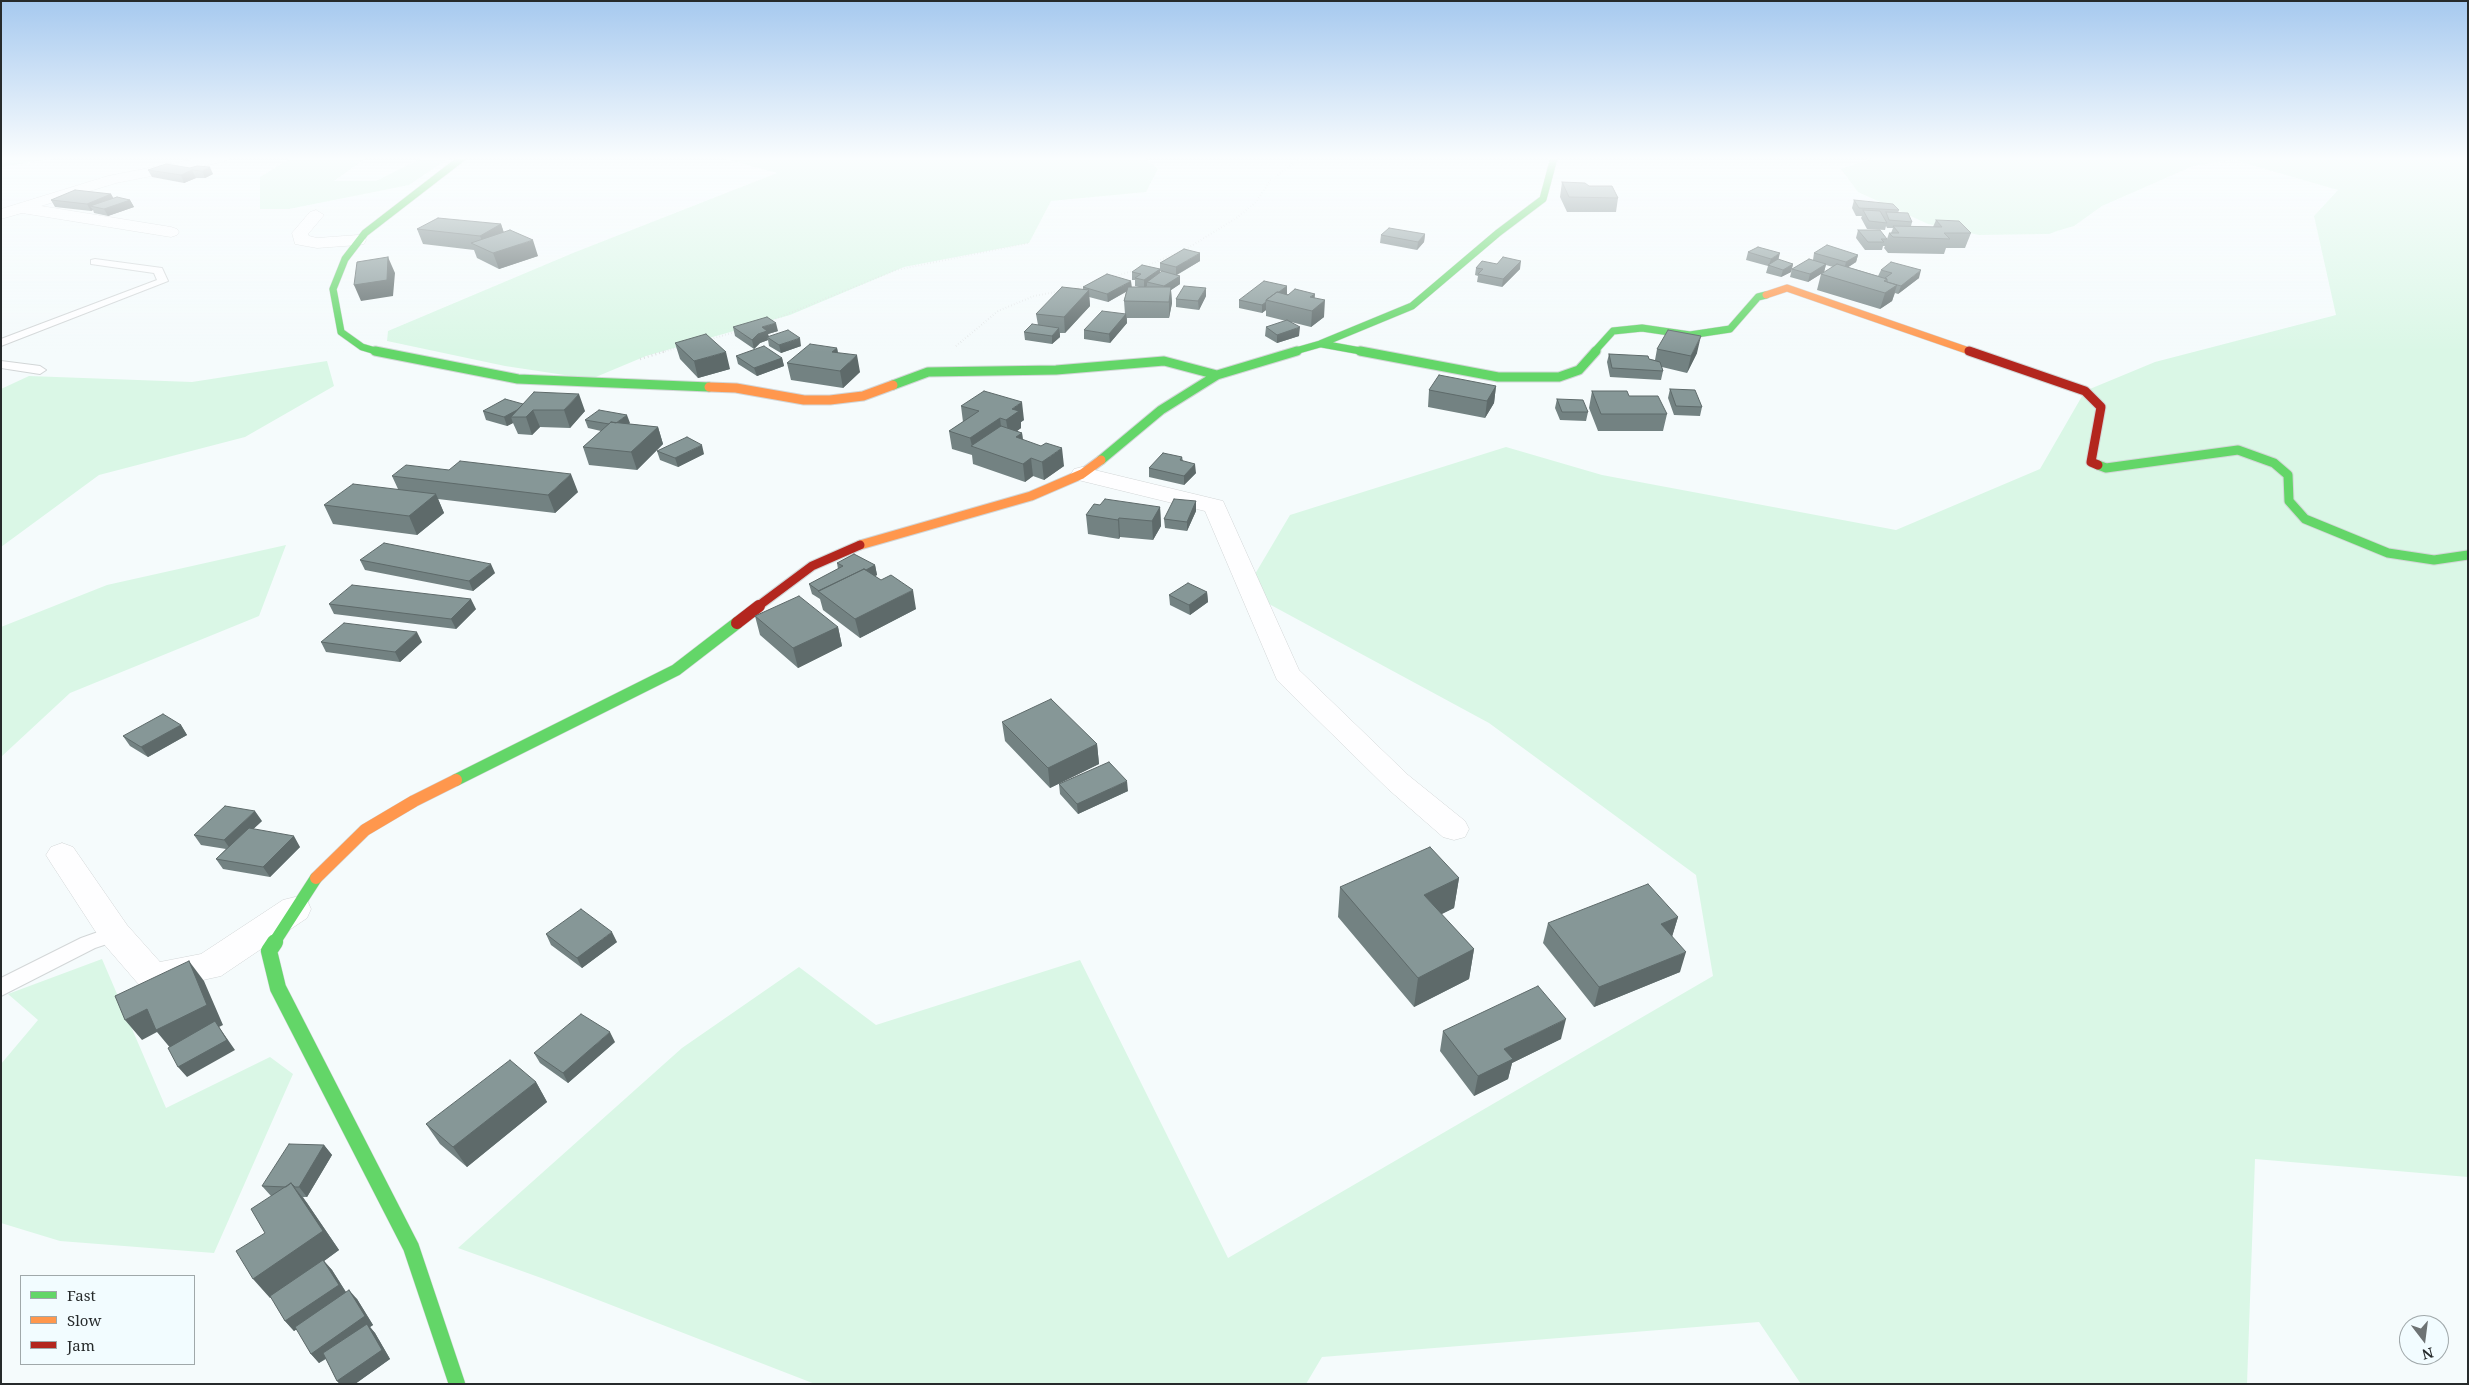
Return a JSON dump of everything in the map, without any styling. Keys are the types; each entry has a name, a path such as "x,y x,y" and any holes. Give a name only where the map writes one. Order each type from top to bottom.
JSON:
{"street":[{"path":"112,223 171,232"},
{"path":"309,223 300,233 301,240 317,243 358,240"},
{"path":"380,223 358,240 344,258 335,281 333,289 341,332 362,348 384,354 518,379 736,388 804,400 830,400 863,396 928,372 1056,370 1164,360 1217,375"},
{"path":"457,1384 411,1247 278,988 269,951 319,873 365,830 414,801 676,670 812,566 861,545 1032,496 1082,474 1118,448 1161,410 1217,375 1320,344 1412,306 1512,223"},
{"path":"1320,344 1498,377 1559,377 1579,370 1613,331 1642,328 1690,334 1730,328 1758,297 1787,288 2085,391 2101,407 2091,462 2106,468 2238,450 2274,463 2288,475 2289,501 2305,519 2388,553 2434,560 2468,555"},
{"path":"1082,474 1214,506 1288,674 1398,782 1454,828"},
{"path":"62,855 115,934 153,976 209,966 295,909"}],"lane":[{"path":"1,343 163,281 158,270 95,262"},
{"path":"1,364 40,370"},
{"path":"1,988 88,943 115,934"}],"path":[{"path":"1106,280 1144,267 1188,248 1229,223"},
{"path":"763,323 896,270 1029,243"},
{"path":"928,372 998,311 1034,296 1092,284"},
{"path":"707,340 745,329"},
{"path":"637,360 681,347"}],"green space":[{"path":"650,223 1040,223 1029,243 904,267 790,315 646,356 591,379 505,366 387,341 388,331"},
{"path":"1925,223 2079,223 2049,234 1979,235"},
{"path":"2315,223 2468,223 2468,1177 2255,1159 2247,1384 1801,1384 1759,1322 1322,1357 1306,1384 815,1384 544,1279 458,1248 682,1048 799,967 876,1025 1080,960 1228,1258 1713,976 1696,875 1489,723 1245,591 1290,515 1506,447 1602,475 1896,530 2040,469 2085,391 2155,362 2336,315"},
{"path":"327,361 334,386 245,437 99,475 1,547 1,389 29,376 192,382"},
{"path":"286,545 259,616 70,693 1,757 1,627 107,585"},
{"path":"102,959 166,1108 270,1057 293,1074 214,1253 60,1241 1,1223 1,1064 38,1020 8,994"}],"building":[{"path":"429,223 501,224 480,236 417,229"},
{"path":"1938,223 1961,223 1971,233 1944,233 1950,239 1893,237 1889,233 1899,233 1893,226 1942,227"},
{"path":"1389,228 1425,234 1418,242 1381,235"},
{"path":"510,230 533,240 493,253 471,243"},
{"path":"1858,230 1880,230 1887,239 1881,239 1884,242 1868,242"},
{"path":"1827,245 1858,255 1846,262 1814,253"},
{"path":"1758,247 1780,253 1771,259 1748,252"},
{"path":"1184,249 1200,253 1176,267 1160,263"},
{"path":"388,257 387,280 354,285 357,262"},
{"path":"1503,257 1521,261 1503,279 1478,274 1483,269 1476,268 1482,261 1497,264"},
{"path":"1778,259 1793,264 1783,270 1768,265"},
{"path":"1809,259 1826,264 1810,274 1792,269"},
{"path":"1891,262 1921,270 1901,286 1887,282 1885,278 1892,273 1881,270"},
{"path":"1837,264 1887,279 1884,281 1897,285 1885,293 1821,274"},
{"path":"1142,265 1160,269 1144,280 1135,278 1141,274 1132,272"},
{"path":"1162,271 1180,276 1164,286 1147,282"},
{"path":"1107,274 1131,281 1107,294 1083,287"},
{"path":"1264,281 1287,286 1266,300 1262,305 1239,300"},
{"path":"1184,286 1206,288 1198,301 1176,299"},
{"path":"1062,287 1089,290 1064,317 1036,314"},
{"path":"1128,287 1171,287 1169,302 1124,301"},
{"path":"1295,289 1315,294 1310,297 1325,300 1312,311 1266,300 1277,292 1288,295"},
{"path":"1102,311 1126,314 1109,334 1084,330"},
{"path":"767,317 776,323 762,327 767,331 758,334 752,340 733,327"},
{"path":"1287,320 1300,327 1277,335 1266,327"},
{"path":"1032,324 1059,328 1052,336 1024,332"},
{"path":"788,330 800,338 779,345 767,337"},
{"path":"1668,330 1701,336 1691,356 1657,349"},
{"path":"706,334 726,352 694,361 675,343"},
{"path":"810,344 837,348 832,352 857,355 840,371 787,363"},
{"path":"764,346 782,358 754,368 736,356"},
{"path":"1609,354 1648,356 1649,359 1660,362 1663,371 1612,368"},
{"path":"1439,375 1496,386 1487,401 1429,390"},
{"path":"1670,389 1695,390 1702,407 1676,406"},
{"path":"984,391 1022,402 1012,409 1019,411 1006,420 1000,418 970,438 949,431 979,411 961,406"},
{"path":"1592,391 1627,391 1629,396 1658,396 1667,414 1601,414"},
{"path":"534,392 579,394 564,410 533,410 526,417 511,417"},
{"path":"505,399 523,404 517,410 504,417 483,411"},
{"path":"1557,399 1583,400 1588,412 1562,412"},
{"path":"599,410 627,415 616,423 611,422 609,424 585,420"},
{"path":"611,422 658,427 631,452 583,447"},
{"path":"1001,426 1022,433 1016,437 1041,446 1046,443 1062,448 1042,462 1031,458 1023,464 971,446"},
{"path":"687,437 702,445 675,458 657,451"},
{"path":"1163,453 1182,457 1180,460 1195,464 1184,476 1149,468"},
{"path":"460,461 571,474 548,495 392,476 406,465 449,470"},
{"path":"353,484 436,494 409,516 324,505"},
{"path":"1105,499 1160,507 1152,521 1119,518 1118,520 1086,515 1094,504 1100,505"},
{"path":"1174,499 1196,501 1187,522 1164,519"},
{"path":"384,543 491,564 469,581 360,560"},
{"path":"854,554 875,565 819,591 809,584 843,566 837,563"},
{"path":"864,569 881,580 891,575 913,590 855,619 818,591"},
{"path":"1188,583 1207,592 1189,605 1169,595"},
{"path":"352,585 471,599 451,619 329,604"},
{"path":"799,596 838,627 793,648 755,616"},
{"path":"344,623 417,632 395,652 321,642"},
{"path":"1051,699 1097,744 1048,768 1002,722"},
{"path":"163,714 181,725 141,747 123,736"},
{"path":"1109,762 1127,781 1077,804 1059,784"},
{"path":"225,806 255,811 224,840 194,835"},
{"path":"249,828 294,836 263,867 216,859"},
{"path":"1430,847 1459,878 1424,895 1474,949 1418,978 1340,887"},
{"path":"1648,884 1678,917 1661,924 1686,952 1599,987 1548,923"},
{"path":"581,909 612,932 577,958 546,934"},
{"path":"189,961 207,1005 156,1030 147,1009 125,1020 115,996"},
{"path":"1538,986 1566,1019 1504,1049 1513,1059 1478,1076 1443,1031"},
{"path":"581,1014 610,1032 563,1073 534,1053"},
{"path":"215,1021 227,1040 178,1067 168,1048"},
{"path":"510,1060 536,1082 453,1147 426,1124"},
{"path":"289,1144 324,1145 299,1187 295,1187 291,1183 286,1187 262,1186"},
{"path":"291,1183 323,1231 253,1279 236,1251 265,1233 251,1209"},
{"path":"323,1260 339,1285 285,1321 270,1296"},
{"path":"349,1290 365,1316 311,1354 295,1327"},
{"path":"367,1324 382,1350 337,1381 323,1353"}],"traffic: fast":[{"path":"378,223 365,233 345,259 333,289 341,332 362,347 384,354 518,379 709,387"},
{"path":"1101,460 1161,410 1217,375 1320,344 1412,306 1512,223"},
{"path":"1322,344 1498,377 1559,377 1579,370 1613,331 1642,328 1690,335 1730,329 1758,297 1766,295"},
{"path":"893,385 928,372 1056,370 1164,361 1217,375"},
{"path":"2098,465 2106,468 2238,450 2274,463 2288,475 2289,501 2305,519 2388,553 2434,560 2468,555"},
{"path":"456,780 676,670 737,623"},
{"path":"316,878 269,951 278,988 411,1247 457,1384"}],"traffic: slow":[{"path":"1766,295 1787,288 1969,351"},
{"path":"709,387 736,388 804,400 830,400 863,396 893,385"},
{"path":"860,545 1031,496 1082,474 1101,460"},
{"path":"316,878 365,830 414,801 456,780"}],"traffic: jam":[{"path":"1969,351 2085,391 2101,407 2091,462 2098,465"},
{"path":"737,623 812,566 860,545"}]}
